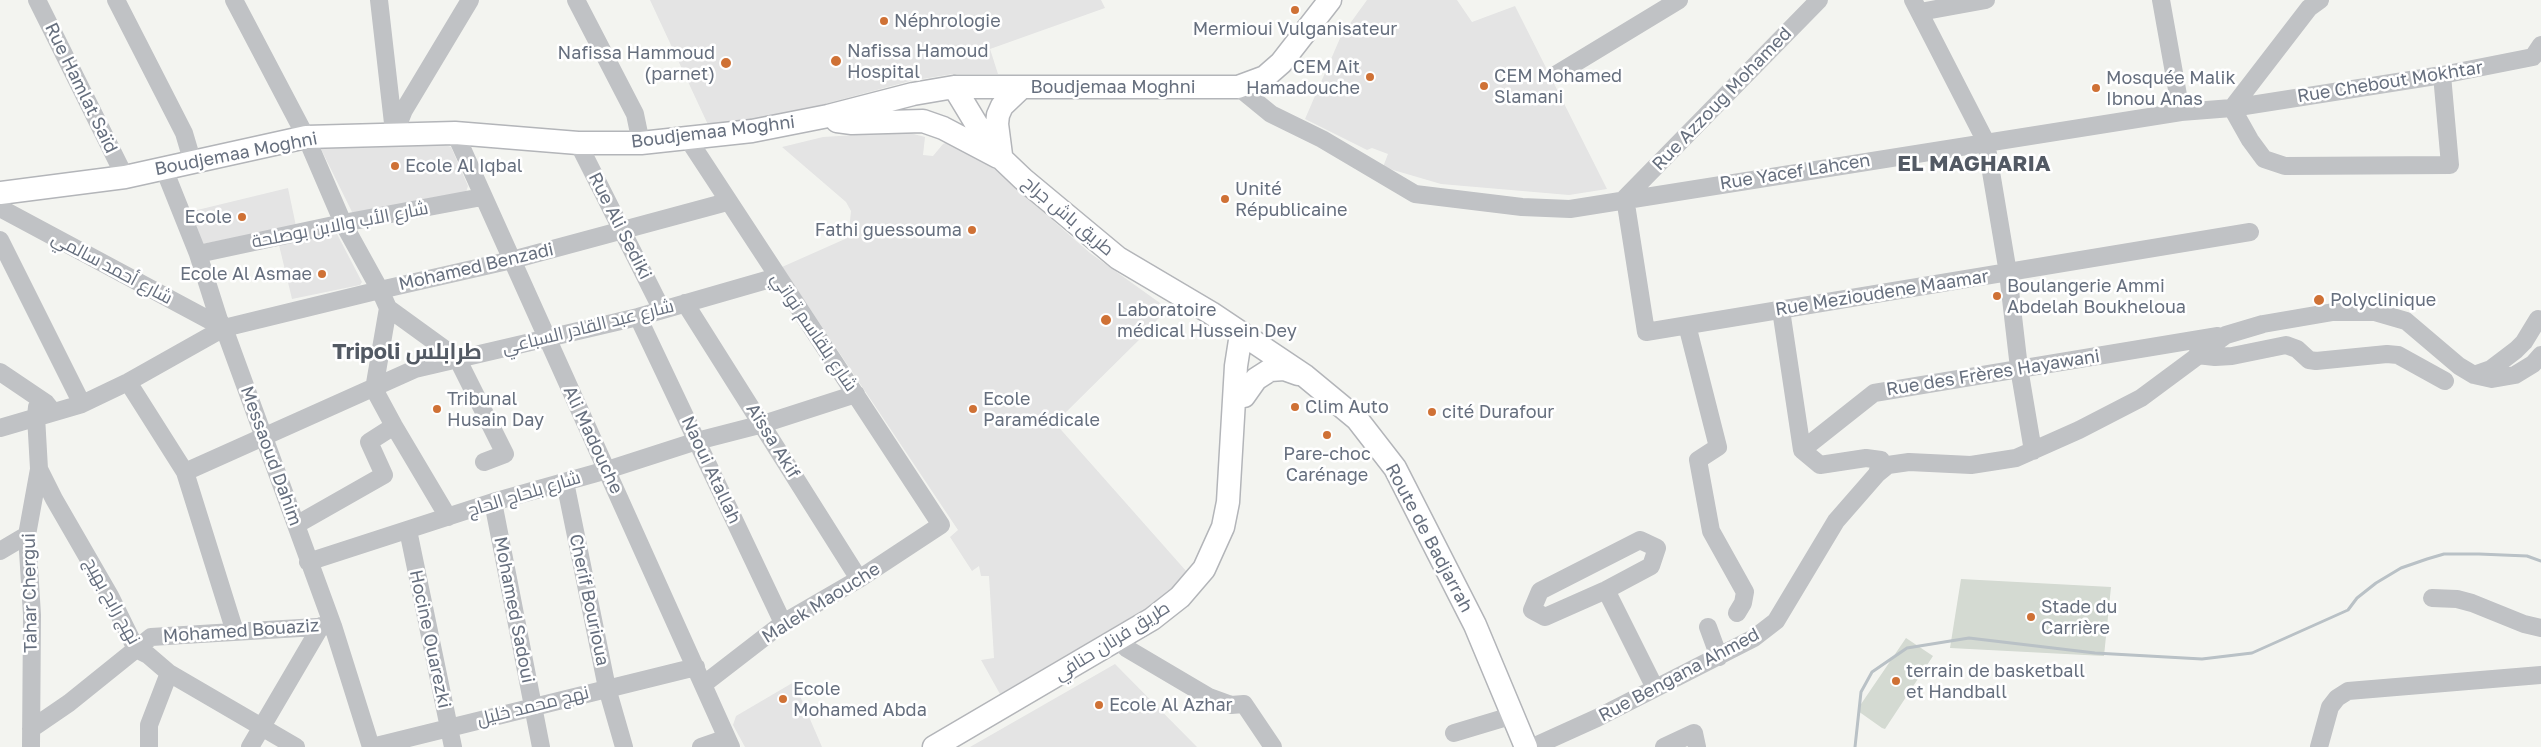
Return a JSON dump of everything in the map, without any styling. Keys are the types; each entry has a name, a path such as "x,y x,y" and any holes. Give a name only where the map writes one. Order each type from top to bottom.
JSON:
{"main road":[{"name":"Boudjemaa Moghni","path":"0,193 124,177 164,169 192,160 306,137 455,133 578,143 641,143 752,131 828,116 913,94 954,87 1238,87 1265,77 1281,63 1330,0"},
{"name":"طريق باش جراح","path":"954,87 968,113 1002,158 1023,179 1118,258 1232,328"},
{"path":"1002,158 997,124 998,115 1008,99 1022,87"},
{"path":"828,116 844,123 923,122 943,128 1002,158"},
{"name":"طريق فرنان حنافي","path":"934,747 1152,619 1166,610 1193,583 1215,549 1223,527 1228,502 1236,366 1232,328"},
{"name":"طريق فرنان حنافي","path":"956,747 1126,648 1177,615 1206,584 1224,554 1237,510 1244,396 1232,328"},
{"name":"Route de Badjarrah","path":"1232,328 1305,376 1357,419 1395,468 1475,624 1526,747"},
{"path":"1244,396 1256,379 1270,370 1284,369 1305,376"}],"street":[{"name":"Rue Hamlat Saïd","path":"38,0 124,177"},
{"path":"116,0 184,133 192,160"},
{"path":"234,0 306,137 343,222 388,308 457,358 505,454 484,462"},
{"path":"379,0 394,135"},
{"path":"394,135 404,110 470,0"},
{"path":"576,0 634,114 641,143"},
{"path":"1557,74 1658,6 1679,0"},
{"name":"Rue Azzoug Mohamed","path":"1625,198 1819,0"},
{"path":"1986,0 1917,6 1986,142 2008,273 2019,368 2033,451"},
{"path":"2161,0 2180,112"},
{"path":"2320,0 2309,8 2232,108 2250,140 2264,159 2285,166 2450,164 2442,75"},
{"name":"Rue Chebout Mokhtar","path":"2232,108 2442,75 2533,57 2541,45"},
{"name":"Rue Yacef Lahcen","path":"1238,87 1271,114 1322,139 1415,194 1522,207 1570,208 2180,112 2232,108"},
{"name":"Ali Madouche","path":"455,133 482,197 608,470 729,743"},
{"name":"شارع بلقاسم تواتي","path":"688,139 727,202 941,525"},
{"name":"Rue Ali Sediki","path":"578,143 662,310"},
{"name":"Messaoud Dahim","path":"164,169 198,254 219,320 224,328 296,525 327,626 371,747"},
{"name":"شارع الأب والابن بوصلحة","path":"198,254 343,222 482,197"},
{"name":"Rue Mezioudene Maamar","path":"1625,198 1646,332 2250,232"},
{"name":"Mohamed Benzadi","path":"0,428 43,410 82,404 128,382 224,328 512,260 727,202"},
{"name":"شارع أحمد سالمي","path":"0,208 224,328"},
{"path":"0,240 82,404"},
{"name":"شارع عبد القادر السباعي","path":"185,472 415,369 662,310 777,277"},
{"name":"Aïssa Akif","path":"685,304 763,424 859,579"},
{"path":"388,308 374,389 448,517"},
{"path":"1781,310 1802,450 1820,465 1866,458 1881,460 1877,474"},
{"name":"Rue Bengana Ahmed","path":"1533,747 1597,718 1754,638 1776,620 1821,542 1836,521 1877,474 1888,465 1909,462 1972,465 2016,458 2079,430 2142,398 2226,335 2263,324 2333,312 2375,312 2406,321 2459,366 2474,375 2492,379 2515,375 2533,364 2541,355"},
{"name":"Naoui Atallah","path":"638,316 783,623"},
{"path":"2474,375 2491,369 2516,350 2524,342 2538,319"},
{"path":"1687,325 1718,447 1698,460 1711,531 1745,592 1743,603 1736,613"},
{"name":"Rue des Frères Hayawani","path":"1802,450 1874,393 2226,335"},
{"path":"2197,355 2215,358 2286,345 2296,349 2309,360 2316,361 2387,354 2398,355 2445,382"},
{"path":"0,372 43,410"},
{"path":"128,382 185,472 235,632"},
{"name":"شارع بلحاج الحاج","path":"308,562 493,502 608,470 697,441 763,424 856,394"},
{"name":"Tahar Chergui","path":"31,747 32,616 27,535 39,469 43,410"},
{"path":"296,525 384,475 369,442 394,426"},
{"name":"نهج رابح بهيج","path":"39,469 54,499 110,596 136,649 148,655 169,673 262,729 296,747"},
{"name":"Cherif Bourioua","path":"565,482 607,688 624,747"},
{"name":"Mohamed Sadoui","path":"493,502 541,747"},
{"name":"Malek Maouche","path":"704,684 783,623 859,579 941,525"},
{"name":"Hocine Ouarezki","path":"408,530 453,747"},
{"path":"0,552 27,535"},
{"path":"1640,540 1657,548 1651,566 1606,590 1545,617 1532,610 1540,591 1640,540"},
{"path":"1606,590 1655,688"},
{"path":"2432,598 2457,599 2472,603 2524,624 2541,628"},
{"path":"250,747 327,626"},
{"name":"Mohamed Bouaziz","path":"31,729 69,703 151,637 327,626"},
{"path":"1708,627 1719,657"},
{"path":"1126,648 1209,696 1231,705 1244,704 1273,747"},
{"name":"نهج محمد خليل","path":"371,747 448,726 696,667"},
{"path":"148,747 149,725 169,673"},
{"path":"2318,747 2330,707 2337,698 2348,691 2541,675"},
{"path":"1454,734 1514,715"},
{"path":"1664,747 1694,734 1698,747"},
{"path":"701,747 729,743"}],"shaded area":[{"name":"Nafissa Hamoud Hospital","path":"650,0 1101,0 1105,8 990,49 998,74 953,74 910,81 806,109 710,129"},
{"name":"CEM Mohamed Slamani","path":"1367,0 1457,0 1472,22 1515,6 1607,189 1569,195 1441,184 1383,167 1388,154 1372,148 1367,150 1305,119 1341,36"},
{"name":"Ecole Paramédicale","path":"906,132 925,137 923,155 933,156 943,144 950,141 984,160 1090,253 1167,308 1147,332 1055,423 1187,572 1164,598 1000,694 981,660 994,658 989,576 981,576 979,566 972,571 950,537 958,530 782,267 845,239 849,231 851,211 846,202 782,147 823,137"},
{"name":"Ecole Al Iqbal","path":"442,144 451,147 468,186 466,192 353,214 320,147"},
{"name":"Ecole","path":"288,188 296,226 202,244 189,212"},
{"name":"Ecole Al Asmae","path":"332,232 337,234 362,282 360,285 292,299 279,245"},
{"name":"Stade du Carrière","path":"1961,579 2111,587 2104,656 1950,648"},
{"name":"terrain de basketball et Handball","path":"1906,638 1933,656 1885,729 1858,711"},
{"name":"Ecole Al Azhar","path":"1115,664 1197,747 970,747"},
{"name":"Ecole Mohamed Abda","path":"794,682 822,747 745,747 733,725 736,716"}],"waterway":[{"path":"1855,747 1861,692 1872,672 1907,648 1969,638 2095,653 2202,659 2252,653 2348,610 2357,598 2376,583 2401,568 2427,559 2444,554 2479,554 2527,556 2541,561"}],"place":[{"name":"Mermioui Vulganisateur","path":"1295,10"},
{"name":"Néphrologie","path":"884,21"},
{"name":"Nafissa Hamoud Hospital","path":"836,61"},
{"name":"Nafissa Hammoud (parnet)","path":"726,63"},
{"name":"CEM Ait Hamadouche","path":"1370,77"},
{"name":"CEM Mohamed Slamani","path":"1484,86"},
{"name":"Mosquée Malik Ibnou Anas","path":"2096,88"},
{"name":"Ecole Al Iqbal","path":"395,166"},
{"name":"Unité Républicaine","path":"1225,199"},
{"name":"Ecole","path":"242,217"},
{"name":"Fathi guessouma","path":"972,230"},
{"name":"Ecole Al Asmae","path":"322,274"},
{"name":"Boulangerie Ammi Abdelah Boukheloua","path":"1997,296"},
{"name":"Polyclinique","path":"2319,300"},
{"name":"Laboratoire médical Hussein Dey","path":"1106,320"},
{"name":"Clim Auto","path":"1295,407"},
{"name":"Tribunal Husain Day","path":"437,409"},
{"name":"Ecole Paramédicale","path":"973,409"},
{"name":"cité Durafour","path":"1432,412"},
{"name":"Pare-choc Carénage","path":"1327,435"},
{"name":"Stade du Carrière","path":"2031,617"},
{"name":"terrain de basketball et Handball","path":"1896,681"},
{"name":"Ecole Mohamed Abda","path":"783,699"},
{"name":"Ecole Al Azhar","path":"1099,705"}],"district":[{"name":"EL MAGHARIA","path":"1974,164"},
{"name":"Tripoli طرابلس","path":"407,352"}]}
